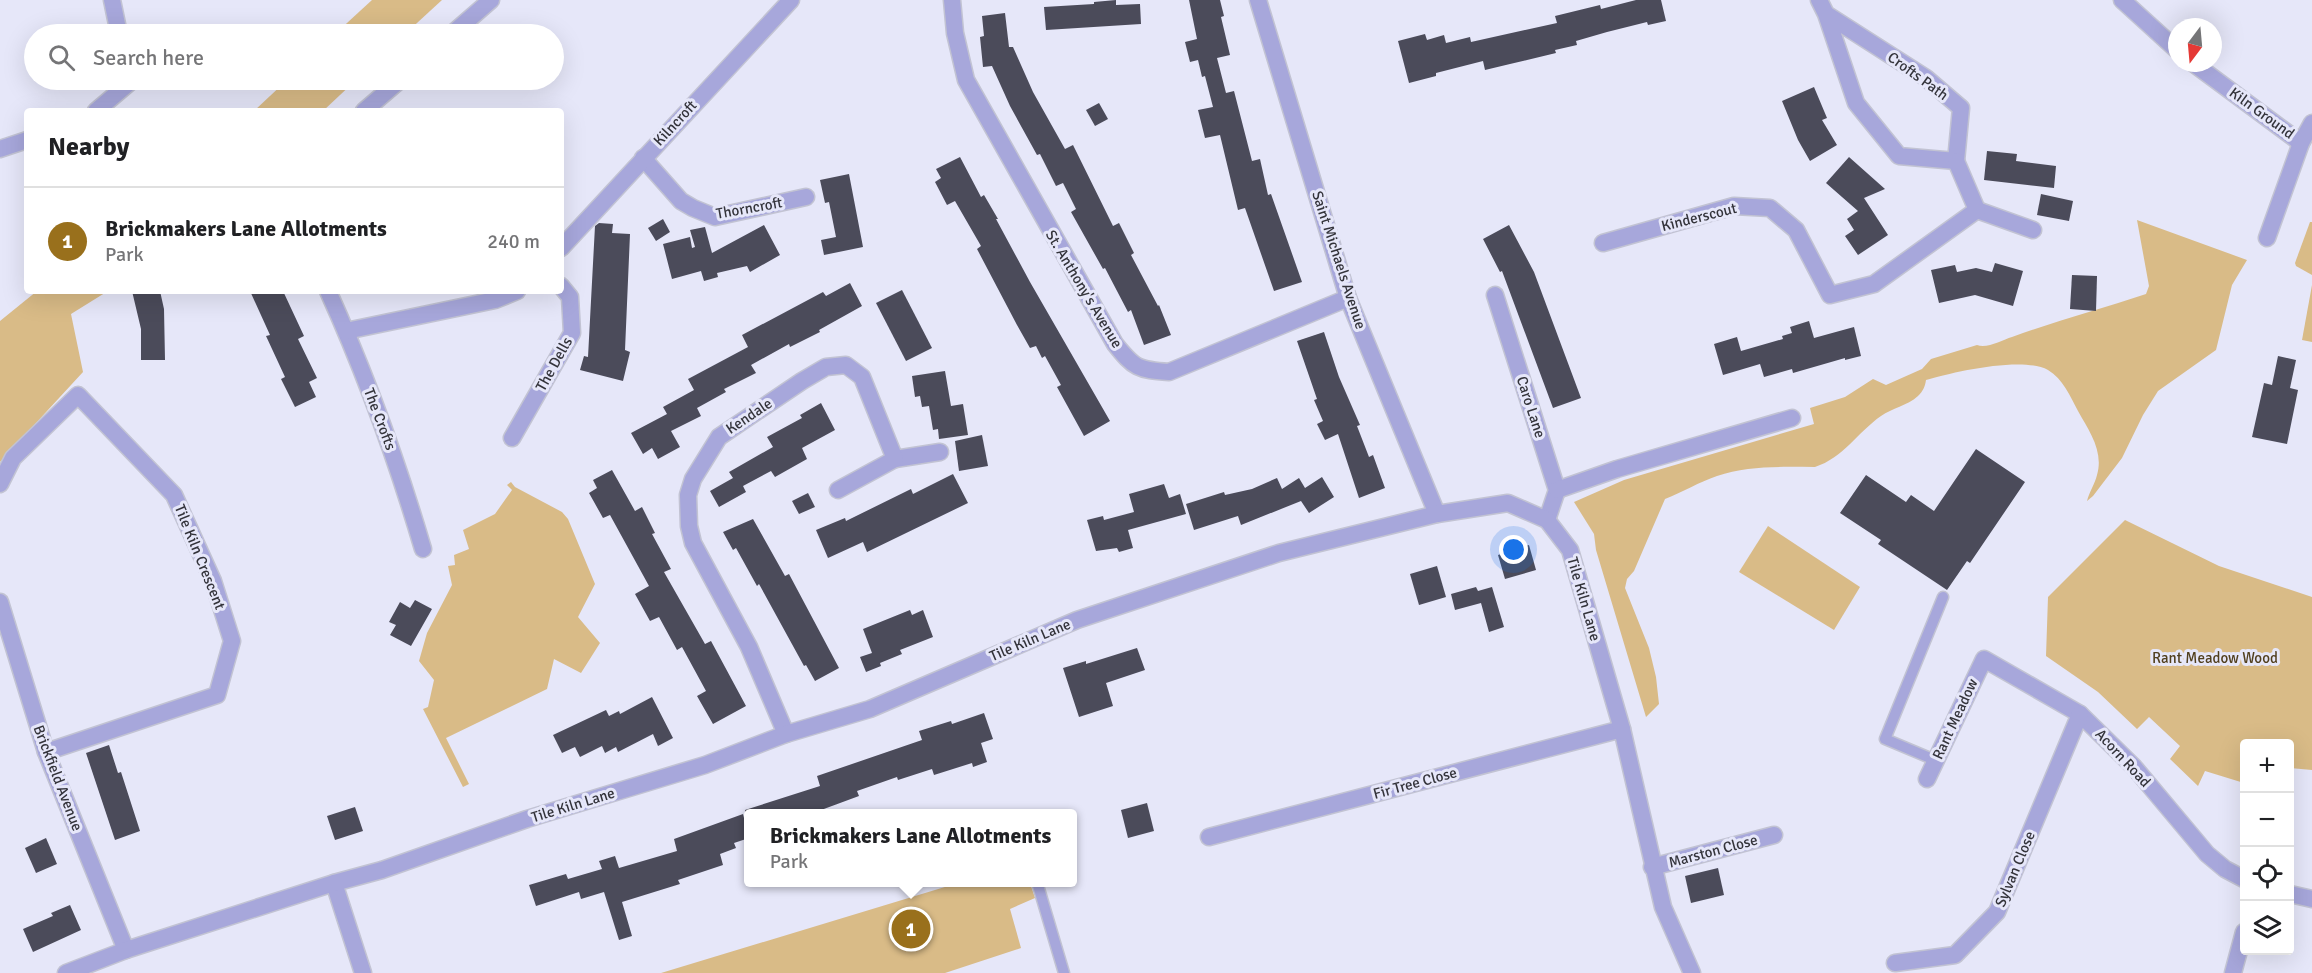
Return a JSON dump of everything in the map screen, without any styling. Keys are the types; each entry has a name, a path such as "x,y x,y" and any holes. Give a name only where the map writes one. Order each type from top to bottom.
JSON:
{"street":[{"path":"112,0 117,24"},
{"path":"463,24 491,0"},
{"name":"Kilncroft","path":"564,245 791,0"},
{"name":"St. Anthony's Avenue","path":"952,0 966,80 1115,344 1130,363 1145,370 1169,372 1348,298"},
{"name":"Saint Michaels Avenue","path":"1258,0 1348,298 1437,514"},
{"path":"2122,0 2168,42"},
{"name":"Crofts Path","path":"1822,7 1926,78 1961,108 1956,161 1899,156 1856,103 1822,7"},
{"name":"Kiln Ground","path":"2205,72 2301,143"},
{"path":"100,108 121,90"},
{"path":"367,108 388,90"},
{"path":"2267,238 2301,143 2312,123"},
{"path":"0,149 24,141"},
{"name":"Thorncroft","path":"643,158 681,201 715,217 806,197"},
{"path":"1956,161 1977,210 2033,230"},
{"name":"Kinderscout","path":"1603,243 1734,206 1770,208 1796,230 1830,295 1874,284 1977,210"},
{"name":"The Dells","path":"512,438 572,333 570,297 564,290"},
{"name":"The Crofts","path":"329,294 397,463 423,549"},
{"path":"346,331 495,300 510,294"},
{"name":"Caro Lane","path":"1495,295 1557,490"},
{"name":"Kendale","path":"786,734 749,647 693,543 689,526 688,495 693,479 719,436 826,367 846,365 862,377 895,459"},
{"name":"Tile Kiln Crescent","path":"0,484 13,458 78,395 174,495 213,581 232,640 217,695 46,752"},
{"path":"1547,520 1557,490 1617,469 1792,418"},
{"path":"838,490 895,459 940,452"},
{"name":"Tile Kiln Lane","path":"66,973 334,883 382,870 527,819 705,765 786,734 870,709 1077,620 1279,553 1437,514 1508,503 1547,520 1570,550 1622,729 1663,907 1692,973"},
{"name":"Brickfield Avenue","path":"0,602 46,752 126,951"},
{"name":"Rant Meadow","path":"1927,779 1984,659"},
{"name":"Acorn Road","path":"1984,659 2080,714 2134,767 2207,854 2225,869 2240,877"},
{"name":"Sylvan Close","path":"1895,963 1955,955 1998,912 2080,714"},
{"name":"Fir Tree Close","path":"1209,837 1622,729"},
{"name":"Marston Close","path":"1652,867 1774,835"},
{"path":"334,883 363,973"},
{"path":"2294,895 2312,899"},
{"path":"2233,973 2240,947"}],"lane":[{"path":"1935,760 1885,739 1943,597"},
{"path":"1038,887 1064,973"}],"green space":[{"path":"372,0 442,0 416,24 346,24"},
{"path":"276,90 345,90 326,108 257,108"},
{"path":"2137,220 2247,260 2232,285 2216,350 2158,391 2143,415 2122,458 2093,496 2087,501 2099,466 2097,449 2066,388 2048,370 2037,366 2006,365 1953,373 1926,380 1918,396 1881,416 1842,451 1815,467 1766,467 1729,472 1710,478 1665,499 1634,571 1627,579 1625,588 1649,648 1656,677 1659,704 1646,717 1596,550 1594,534 1574,502 1624,480 1814,424 1810,408 1845,397 1873,379 1886,385 1922,369 1931,359 1977,345 1994,344 2146,294 2149,286"},
{"path":"2310,222 2312,222 2312,275 2296,266 2295,263"},
{"path":"2312,285 2312,342 2302,340"},
{"path":"33,294 103,294 71,314 83,372 0,462 0,321"},
{"path":"511,482 515,487 562,512 568,519 595,584 578,617 600,643 581,673 554,659 547,689 446,738 469,784 463,787 423,709 428,707 434,680 419,661 427,633 452,585 448,566 455,565 454,555 469,549 463,530 495,514 512,490 507,485"},
{"name":"Rant Meadow Wood","path":"2125,520 2219,566 2312,597 2312,770 2294,768 2294,739 2240,739 2240,782 2205,771 2198,786 2170,759 2180,746 2149,717 2137,729 2098,692 2046,656 2048,597"},
{"path":"1768,526 1860,587 1834,630 1739,572"},
{"path":"945,887 1031,887 1035,898 1010,909 1021,948 945,973 661,973"}],"building":[{"path":"1116,0 1116,5 1140,4 1141,24 1046,30 1044,7 1094,4 1094,2"},
{"path":"1189,0 1220,0 1224,16 1221,17 1230,55 1217,58 1226,93 1234,91 1252,161 1260,159 1268,195 1271,194 1302,282 1274,291 1245,208 1238,210 1220,135 1205,138 1198,110 1213,107 1205,76 1202,77 1198,60 1190,62 1185,42 1197,39"},
{"path":"1636,0 1661,0 1666,21 1648,25 1647,22 1576,41 1577,45 1555,50 1556,53 1485,70 1483,61 1436,73 1436,76 1409,83 1398,41 1425,34 1427,40 1444,35 1446,43 1470,37 1471,42 1557,23 1555,16 1600,5 1601,9"},
{"path":"1005,13 1009,47 1013,47 1033,92 1065,149 1073,145 1113,226 1119,223 1134,253 1131,255 1159,305 1171,335 1144,345 1131,310 1128,312 1105,268 1103,269 1071,212 1076,209 1063,183 1056,186 1040,154 1037,155 1010,106 992,66 983,67 980,37 984,36 982,16"},
{"path":"1814,87 1827,118 1822,120 1837,145 1810,161 1798,140 1782,101"},
{"path":"1099,103 1108,119 1095,126 1086,110"},
{"path":"1987,151 2017,154 2016,161 2056,166 2054,188 1984,180"},
{"path":"960,157 981,197 984,195 998,219 996,219 1030,282 1110,421 1084,436 1057,387 1061,385 1045,356 1042,358 1036,346 1030,348 1017,325 977,249 981,246 955,201 947,205 935,182 941,178 936,169"},
{"path":"1849,157 1885,189 1864,198 1888,235 1858,255 1845,236 1854,230 1847,219 1858,211 1826,183"},
{"path":"849,174 863,247 824,255 821,240 836,237 829,202 825,203 820,180"},
{"path":"2041,194 2073,201 2069,221 2037,215"},
{"path":"663,219 670,232 656,241 648,228"},
{"path":"599,223 613,224 612,233 630,234 625,350 630,352 623,381 580,370 584,356 588,357 595,226"},
{"path":"764,225 780,255 750,272 747,266 717,273 718,277 704,281 701,271 672,279 663,244 690,237 692,248 695,247 690,230 705,227 712,253"},
{"path":"1509,225 1534,272 1581,398 1553,408 1502,271 1500,272 1483,239"},
{"path":"1995,263 2023,271 2013,306 1975,295 1939,303 1931,270 1955,265 1957,272 1976,268 1992,272"},
{"path":"2072,275 2097,276 2096,311 2070,309"},
{"path":"850,283 862,306 819,330 820,332 790,347 789,344 751,365 756,373 724,389 726,392 697,408 701,416 671,431 680,447 658,459 652,448 643,454 631,433 667,414 663,407 694,390 688,379 748,347 742,335 823,292 826,296"},
{"path":"902,290 932,348 906,361 876,303"},
{"path":"133,294 161,294 164,309 165,360 141,360 141,329"},
{"path":"251,294 284,294 304,336 298,339 317,378 309,382 316,397 295,407 281,379 285,377 266,336 270,335"},
{"path":"1809,321 1814,338 1854,327 1861,356 1845,360 1845,358 1793,373 1792,369 1764,377 1760,364 1723,375 1714,344 1737,337 1741,351 1783,339 1782,336 1792,333 1790,327"},
{"path":"1324,332 1339,377 1360,425 1357,426 1369,457 1373,455 1385,488 1359,498 1338,434 1325,440 1317,424 1323,421 1314,400 1317,399 1297,341"},
{"path":"2278,356 2296,360 2290,388 2298,390 2287,444 2252,437 2264,383 2272,385"},
{"path":"945,371 951,406 963,404 968,435 939,439 938,429 933,430 929,406 922,407 920,396 915,397 912,376"},
{"path":"821,403 835,430 802,448 807,459 775,477 771,471 743,486 746,492 719,507 710,491 733,478 729,472 773,447 767,437 802,418 800,415"},
{"path":"982,435 988,466 959,471 955,441"},
{"path":"1976,449 2025,482 1970,563 1967,561 1947,590 1878,544 1881,540 1840,513 1866,475 1906,502 1911,495 1934,511"},
{"path":"612,470 635,511 642,507 655,533 652,534 671,569 664,572 705,644 711,641 746,706 713,724 697,696 706,691 682,647 677,650 659,617 650,621 635,594 649,586 610,515 603,518 589,493 597,488 593,480"},
{"path":"953,474 968,503 867,552 863,542 828,558 816,530 845,518 846,521 911,489 913,494"},
{"path":"1322,477 1334,497 1309,513 1301,501 1241,525 1238,516 1194,530 1186,504 1224,492 1225,495 1252,489 1277,478 1282,489 1299,478 1305,488"},
{"path":"1164,484 1169,498 1180,494 1186,514 1128,530 1133,548 1119,552 1117,548 1096,551 1087,520 1103,516 1104,520 1134,512 1129,494"},
{"path":"808,493 815,507 799,514 792,501"},
{"path":"753,519 785,576 789,574 839,668 815,681 806,665 804,666 759,584 757,586 736,548 733,550 723,532"},
{"path":"1529,545 1536,570 1505,579 1498,555"},
{"path":"1437,566 1446,597 1419,605 1410,574"},
{"path":"1476,587 1478,591 1492,587 1504,627 1489,632 1481,603 1455,610 1451,594"},
{"path":"415,600 432,609 411,646 390,635 396,625 389,622 400,602 410,608"},
{"path":"910,610 912,615 923,610 933,637 900,650 902,654 866,672 860,657 872,653 863,629"},
{"path":"1137,648 1145,670 1106,683 1113,706 1079,717 1063,668 1086,661 1086,664"},
{"path":"652,697 673,738 658,746 653,734 618,752 616,747 605,753 602,746 580,757 575,747 562,753 553,735 606,710 609,716 619,711 620,714"},
{"path":"984,713 993,739 981,743 987,762 973,767 972,763 934,775 932,769 898,780 897,777 857,791 859,796 824,809 748,809 820,786 817,776 922,740 919,731 951,721 952,724"},
{"path":"109,745 118,773 121,772 140,831 115,840 86,753"},
{"path":"1147,803 1154,831 1128,838 1121,810"},
{"path":"355,807 363,831 335,840 327,816"},
{"path":"743,814 744,840 734,843 736,848 720,854 723,865 678,880 680,884 622,902 632,936 619,940 604,892 581,899 579,892 536,906 529,885 566,874 568,879 602,869 599,861 615,856 619,868 677,851 674,839"},
{"path":"46,838 57,864 36,873 25,848"},
{"path":"1718,868 1724,895 1691,903 1685,876"},
{"path":"70,905 81,930 33,952 23,929 53,916 51,913"}],"place":[{"name":"Brickmakers Lane Allotments","path":"911,929"}]}
